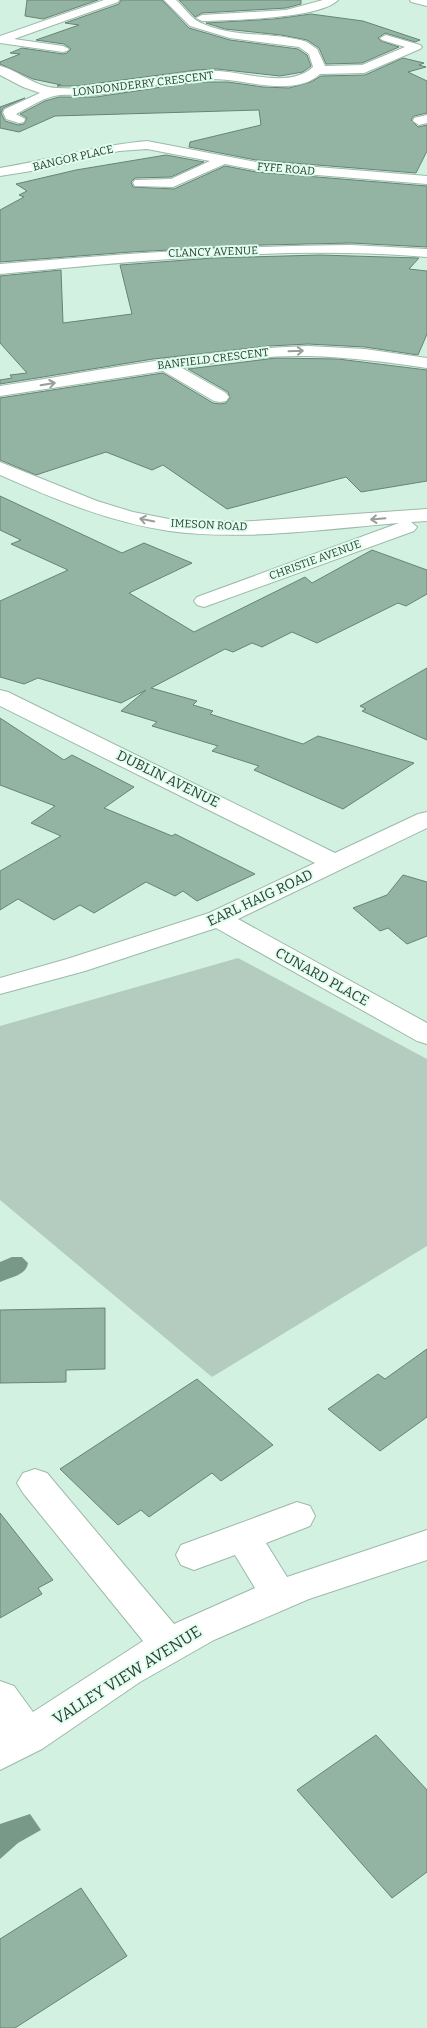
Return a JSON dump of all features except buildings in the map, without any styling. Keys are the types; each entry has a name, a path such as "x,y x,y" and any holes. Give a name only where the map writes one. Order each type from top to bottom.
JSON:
{"street":[{"path":"0,40 114,0"},
{"path":"169,0 179,7 188,19 195,24 209,29 298,43 310,47 318,58 318,70 364,69 416,47 386,38"},
{"path":"188,19 295,11 318,6 333,0"},
{"path":"416,0 427,3"},
{"path":"270,3 295,11"},
{"path":"72,24 95,16 78,12"},
{"path":"0,40 64,50"},
{"path":"412,50 427,53"},
{"name":"LONDONDERRY CRESCENT","path":"0,70 29,87 48,91 96,91 204,76 290,81 309,77 318,70"},
{"path":"0,102 23,99 48,91"},
{"path":"19,119 10,116 9,112 48,91"},
{"name":"FYFE ROAD","path":"147,145 273,168 427,180"},
{"name":"BANGOR PLACE","path":"0,172 44,165 119,147 147,145"},
{"path":"140,183 173,182 222,160"},
{"name":"CLANCY AVENUE","path":"0,269 160,254 327,250 427,253"},
{"name":"BANFIELD CRESCENT","path":"0,392 238,355 308,350 365,354 427,363"},
{"path":"165,365 220,397"},
{"name":"IMESON ROAD","path":"0,468 69,498 108,512 148,521 184,525 227,528 285,527 427,515"},
{"name":"CHRISTIE AVENUE","path":"204,601 427,520"},
{"name":"DUBLIN AVENUE","path":"0,697 335,863"},
{"name":"EARL HAIG ROAD","path":"0,986 76,965 218,919 335,863 424,824"},
{"name":"CUNARD PLACE","path":"218,919 427,1035"},
{"path":"35,1483 169,1645"},
{"path":"194,1555 297,1516"},
{"path":"244,1537 278,1595"},
{"name":"VALLEY VIEW AVENUE","path":"14,1744 169,1645 239,1611 278,1595 427,1545"},
{"path":"0,1698 14,1744"}],"shaded area":[{"path":"238,958 427,1059 427,1246 212,1377 0,1200 0,1026"},
{"path":"12,1257 22,1257 28,1263 27,1267 17,1276 0,1282 0,1262"},
{"path":"30,1814 41,1830 18,1843 0,1859 0,1824"}]}
